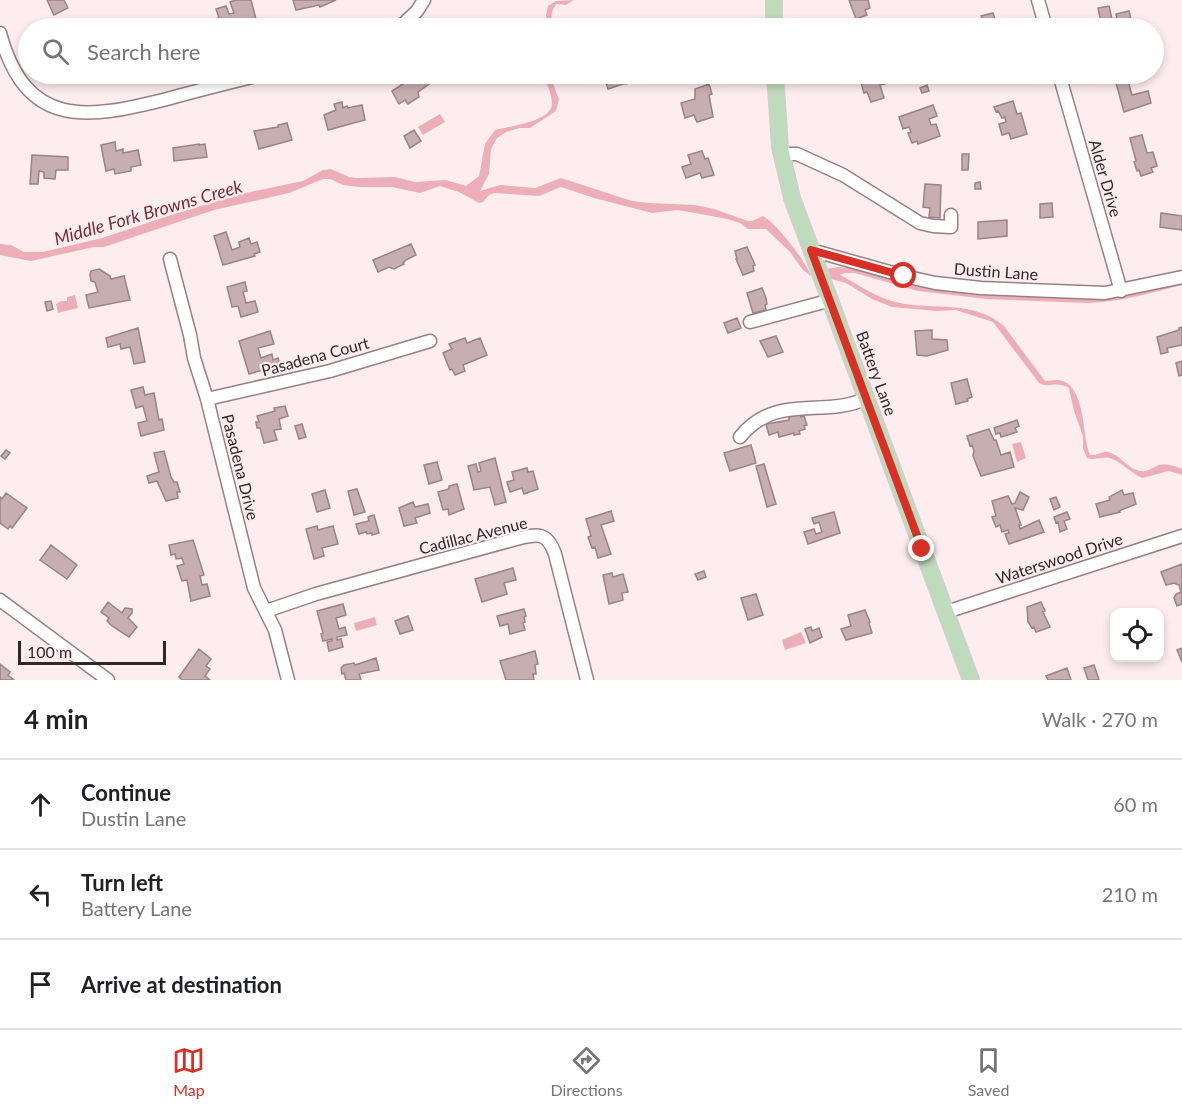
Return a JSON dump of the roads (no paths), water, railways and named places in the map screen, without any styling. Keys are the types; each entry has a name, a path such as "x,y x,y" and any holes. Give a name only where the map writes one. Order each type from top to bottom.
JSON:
{"main road":[{"path":"774,0 774,18"},
{"name":"Battery Lane","path":"775,84 781,154 790,192 971,680"}],"street":[{"path":"410,18 424,0"},
{"path":"1038,0 1043,18"},
{"path":"0,33 12,68 18,76"},
{"path":"24,84 52,105 74,112 97,113 127,109 225,84"},
{"name":"Alder Drive","path":"1062,84 1121,291"},
{"path":"781,154 797,154 843,175 920,223 951,227 951,215"},
{"name":"Dustin Lane","path":"811,250 935,283 981,288 1086,293 1121,291 1182,278"},
{"name":"Pasadena Drive","path":"170,259 254,588 275,630 288,680"},
{"path":"750,322 831,300"},
{"name":"Pasadena Court","path":"207,399 330,371 430,341"},
{"path":"740,437 749,426 769,415 797,408 830,408 855,404 867,398"},
{"name":"Cadillac Avenue","path":"266,611 316,594 528,536 543,537 548,540 555,554 587,680"},
{"name":"Waterswood Drive","path":"946,612 1182,536"},
{"path":"0,600 108,680"}],"water label":[{"name":"Middle Fork Browns Creek","path":"148,212"}]}
